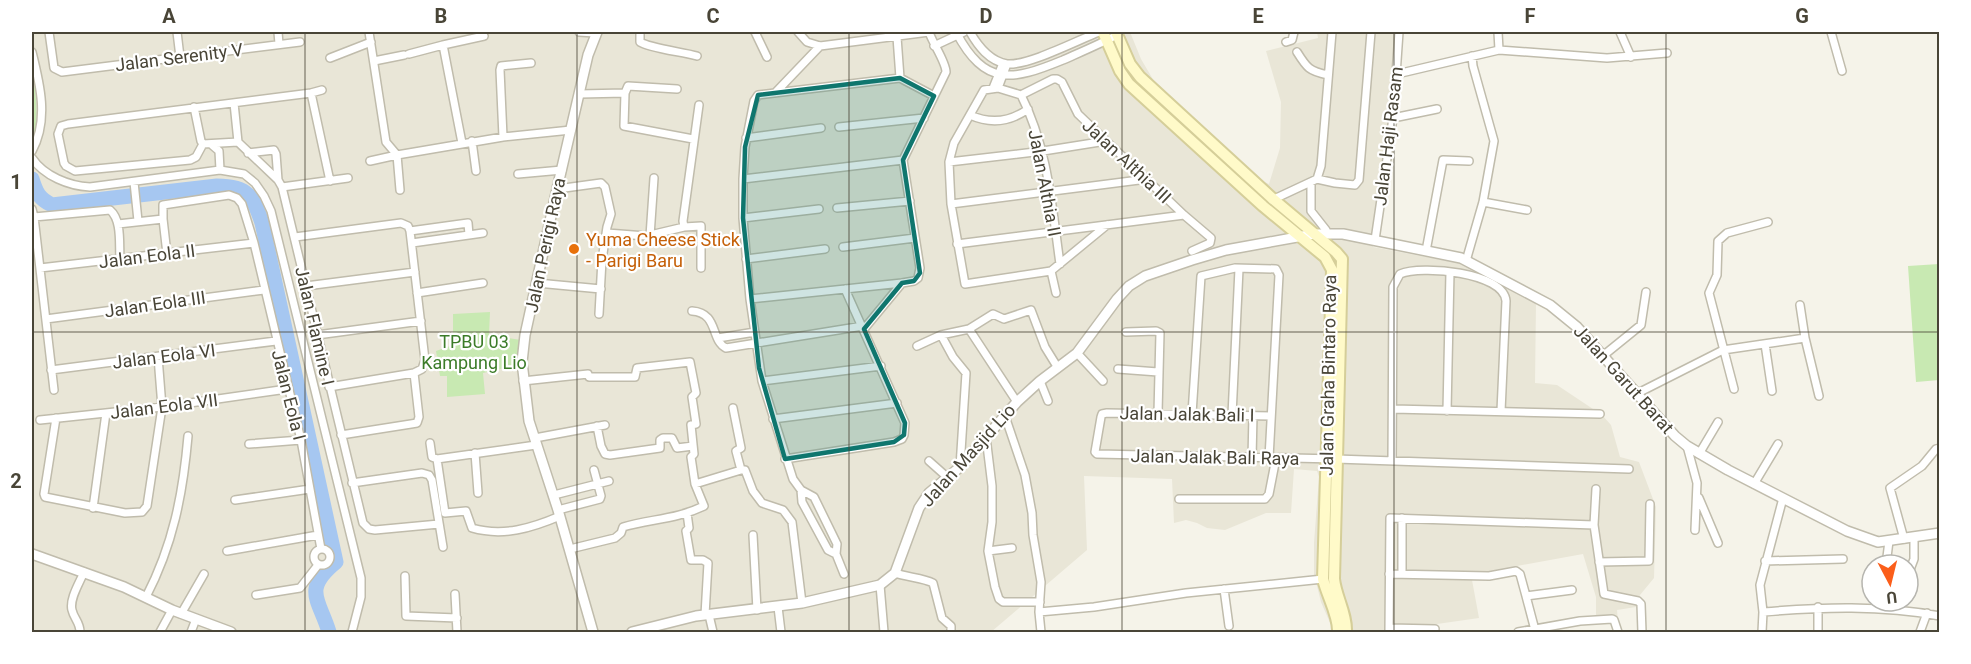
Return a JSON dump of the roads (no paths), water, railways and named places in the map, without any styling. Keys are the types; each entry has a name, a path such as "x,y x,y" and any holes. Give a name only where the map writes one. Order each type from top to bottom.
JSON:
{"main road":[{"name":"Jalan Graha Bintaro Raya","path":"1117,33 1130,64 1140,77 1342,259 1334,362 1331,459 1323,579 1336,617 1338,633"},
{"name":"Jalan Graha Bintaro Raya","path":"1103,35 1120,71 1129,84 1263,206 1325,256 1332,270 1334,362"},
{"name":"Jalan Graha Bintaro Raya","path":"1331,459 1334,579 1337,597 1344,615 1346,633"}],"street":[{"name":"Jalan Serenity V","path":"49,32 53,66 58,71 64,72 300,42"},
{"path":"177,32 180,57"},
{"path":"278,32 279,44"},
{"path":"369,32 386,142 397,155 400,190"},
{"path":"462,32 464,40"},
{"path":"579,32 596,32"},
{"name":"Jalan Perigi Raya","path":"593,633 554,495 529,422 523,381 524,347 537,284 571,130 596,32"},
{"path":"640,32 640,42 646,46 697,56"},
{"path":"755,32 767,57"},
{"path":"750,299 902,283 914,281 920,273 903,160 946,67 929,32 820,46 807,42 798,32"},
{"path":"934,46 959,32 970,54 983,67 1002,75 1014,76 1031,72 1103,35"},
{"path":"970,32 988,56 1005,63 1038,57 1103,35 1117,33"},
{"path":"1286,42 1292,40 1294,32"},
{"path":"1326,230 1311,212 1314,180 1321,166 1332,32"},
{"path":"1263,206 1314,180 1355,185 1359,180 1371,32"},
{"name":"Jalan Haji Rasam","path":"1375,240 1393,118 1399,32"},
{"path":"1498,32 1499,50"},
{"path":"1620,32 1631,57"},
{"path":"1831,32 1842,71"},
{"path":"374,61 484,36"},
{"path":"897,37 900,78"},
{"path":"330,58 371,42"},
{"path":"443,45 462,143"},
{"path":"776,93 820,46"},
{"path":"1397,74 1499,50 1607,58 1668,53"},
{"path":"32,52 39,79 41,112 39,135 32,150"},
{"path":"1297,52 1305,66 1312,71 1328,75"},
{"path":"1466,261 1484,202 1494,141 1472,56"},
{"path":"503,137 501,66 531,63"},
{"path":"996,88 1005,63"},
{"path":"844,574 836,554 837,544 814,497 801,490 793,479 772,419 762,381 750,299 743,218 746,138 754,101 758,95 900,78 934,96"},
{"name":"Jalan Althia III","path":"1021,95 1053,79 1062,82 1073,108 1093,129 1211,238 1210,243 1192,251"},
{"path":"677,89 630,85 625,93 624,128 693,139"},
{"path":"1021,95 996,88 984,90 954,143 949,162 951,204 964,284 1051,271 1107,225"},
{"path":"194,107 203,144 196,157 190,160 75,171 64,163 58,134 61,126 68,124 194,107 311,93 322,90"},
{"path":"311,93 330,181"},
{"path":"580,94 625,93"},
{"name":"Jalan Althia II","path":"1021,95 1043,151 1060,264"},
{"path":"234,103 238,142 280,183 348,178"},
{"path":"684,227 683,220 690,183 693,139 699,105"},
{"path":"970,115 983,120 1002,121 1028,109"},
{"path":"1393,118 1437,109"},
{"path":"838,127 924,118"},
{"path":"746,138 821,128"},
{"path":"1091,144 1093,129"},
{"path":"370,161 472,141 571,130"},
{"path":"472,141 476,171"},
{"path":"949,162 1106,141"},
{"path":"203,144 238,142"},
{"path":"220,170 219,151 226,143"},
{"path":"212,145 219,151"},
{"name":"Jalan Flamine I","path":"248,153 274,150 276,154 280,183 363,523 369,530 439,524"},
{"path":"32,158 39,168 62,181 78,186 134,185 220,170 244,174 255,183 264,196 271,211 361,578 361,597 352,633"},
{"path":"743,179 903,160"},
{"path":"1426,251 1443,160 1469,161"},
{"path":"518,174 562,170"},
{"path":"650,236 654,178"},
{"path":"951,204 1147,179"},
{"path":"558,189 601,183 604,185 611,214 602,260 599,314"},
{"path":"134,185 138,221"},
{"name":"Jalan Eola I","path":"163,219 164,204 229,195 237,198 242,204 254,243 301,440 321,549"},
{"path":"837,208 910,201"},
{"path":"1484,202 1527,210"},
{"path":"32,209 54,390"},
{"path":"34,217 107,209 113,212 118,224 120,258"},
{"path":"743,218 819,209"},
{"path":"957,244 1184,215"},
{"path":"118,224 163,219 167,254"},
{"path":"1734,389 1709,293 1717,275 1718,240 1727,233 1768,222"},
{"path":"295,237 401,223 405,224 410,231 425,360 422,369 414,373 329,387"},
{"path":"410,231 468,223 469,235"},
{"path":"606,233 650,236 684,227 702,227 701,268"},
{"path":"412,243 483,233"},
{"name":"Jalan Garut Barat","path":"1301,236 1343,234 1466,261 1550,305 1578,327 1675,435 1699,454 1754,484 1869,540 1889,541 1940,533"},
{"name":"Jalan Masjid Lio","path":"895,573 919,508 929,493 960,466 1017,402 1077,353 1129,286 1144,276 1226,250 1301,236"},
{"path":"843,247 915,238"},
{"name":"Jalan Eola II","path":"40,268 254,243"},
{"path":"746,259 825,249"},
{"path":"1232,415 1239,269"},
{"path":"1179,499 1265,499 1269,494 1273,458 1271,416 1278,275 1276,269 1239,269 1204,274 1200,279 1192,414"},
{"path":"1051,271 1056,293"},
{"path":"306,286 415,272"},
{"path":"1392,461 1393,287 1400,274 1404,272 1471,274 1495,285 1504,293 1506,297 1501,411"},
{"path":"1447,411 1450,272"},
{"path":"692,311 705,315 711,321 721,345 726,348 864,327 902,283"},
{"path":"417,293 483,284"},
{"path":"537,284 601,289"},
{"path":"785,459 902,439 904,435 904,423 897,403 845,289"},
{"name":"Jalan Eola III","path":"46,319 264,290"},
{"path":"1604,355 1640,326 1646,292"},
{"path":"1800,305 1805,338 1819,396"},
{"path":"917,346 941,335 969,329 991,315 995,314 1004,319 1030,310 1045,347 1058,368"},
{"path":"317,335 421,321"},
{"path":"969,329 1017,402"},
{"path":"1126,332 1156,331 1160,333 1158,413"},
{"path":"718,338 755,332"},
{"path":"941,335 953,357 966,373 960,466"},
{"path":"1638,393 1723,350 1805,338"},
{"name":"Jalan Eola VI","path":"51,370 276,341"},
{"path":"1765,344 1772,392"},
{"path":"1077,353 1103,381"},
{"path":"56,418 45,496 93,508 124,513 142,512 147,506 162,407 158,357"},
{"path":"523,381 588,374 589,377 599,378 636,377 638,368 690,362 696,393 692,397 696,424 691,426 694,454 691,457 695,484 704,506 674,518 623,527 621,533 615,538 570,549"},
{"path":"762,381 881,366"},
{"path":"1118,369 1158,372"},
{"path":"341,435 417,423 419,417 414,373"},
{"path":"1040,381 1048,401"},
{"name":"Jalan Eola VII","path":"40,420 162,407 287,389"},
{"path":"772,419 897,403"},
{"path":"733,408 741,448 736,451 741,470"},
{"path":"1393,409 1600,414"},
{"path":"93,508 106,413"},
{"name":"Jalan Jalak Bali I","path":"1095,452 1102,414 1271,416"},
{"path":"1252,458 1253,415"},
{"path":"1005,416 1025,475 1029,496 1041,582 1039,612 1041,633"},
{"path":"1699,454 1718,422"},
{"path":"430,443 432,457 437,459 536,441 601,425 601,446 605,454 610,456 660,448 660,440 663,438 672,438 677,447 693,446"},
{"path":"146,597 168,547 180,497 188,436"},
{"path":"986,437 992,486 992,522 988,550 999,599 1003,602 1040,602"},
{"path":"249,444 301,440"},
{"path":"1754,484 1778,444"},
{"path":"1687,446 1693,464 1698,495 1718,543"},
{"path":"1912,553 1890,488 1922,466 1936,449 1940,448"},
{"name":"Jalan Jalak Bali Raya","path":"1095,452 1097,454 1629,469"},
{"path":"475,453 478,493"},
{"path":"437,459 446,513 466,511 472,528 505,532 536,526 559,513 600,500 594,470"},
{"path":"928,461 947,477"},
{"path":"695,484 745,470 753,490 762,503 783,510 792,522 802,603"},
{"path":"352,483 423,473 429,475 432,480 443,547"},
{"path":"554,495 609,482"},
{"path":"235,500 310,489"},
{"path":"1596,489 1594,525 1604,594 1638,601 1641,604 1642,633"},
{"path":"801,490 802,502 828,550 836,554"},
{"path":"1695,530 1698,495"},
{"path":"1762,633 1763,612 1760,585 1783,498"},
{"path":"1599,562 1649,561 1650,504"},
{"path":"687,513 689,528 686,531 691,560 703,560 708,563 707,615 713,633"},
{"path":"1435,629 1389,630 1389,519 1392,517 1594,525"},
{"path":"1402,518 1402,574"},
{"path":"227,551 318,535"},
{"path":"753,535 757,609"},
{"path":"1888,553 1889,541"},
{"path":"988,550 1012,548"},
{"path":"321,549 329,553 330,559 324,565 314,562 313,555 321,549"},
{"path":"32,554 84,572 231,633"},
{"path":"1765,561 1843,559"},
{"path":"256,595 300,588 318,565"},
{"path":"80,633 79,623 71,604 84,572"},
{"path":"1389,574 1489,576 1517,572 1520,574 1535,630"},
{"path":"632,633 707,615 802,603 880,585 895,573 930,580 933,583 942,618 951,626 951,633"},
{"path":"160,633 204,574"},
{"path":"405,576 406,616 457,618"},
{"path":"1039,612 1323,579"},
{"path":"880,585 884,633"},
{"path":"1224,590 1229,626"},
{"path":"1526,596 1572,590"},
{"path":"455,594 457,633"},
{"path":"1763,612 1860,605"},
{"path":"778,607 781,633"},
{"path":"1818,607 1818,633"},
{"path":"1920,612 1940,616"},
{"path":"1920,633 1926,613"},
{"path":"191,633 196,619"},
{"path":"1518,633 1580,621 1614,619 1618,633"}],"waterway":[{"path":"32,179 39,195 52,205 217,186 236,188 248,194 252,199 262,223 336,562 319,580 316,588 318,603 329,632"}],"place":[{"name":"Yuma Cheese Stick - Parigi Baru","path":"574,249"}],"park label":[{"name":"TPBU 03 Kampung Lio","path":"474,351"}]}
